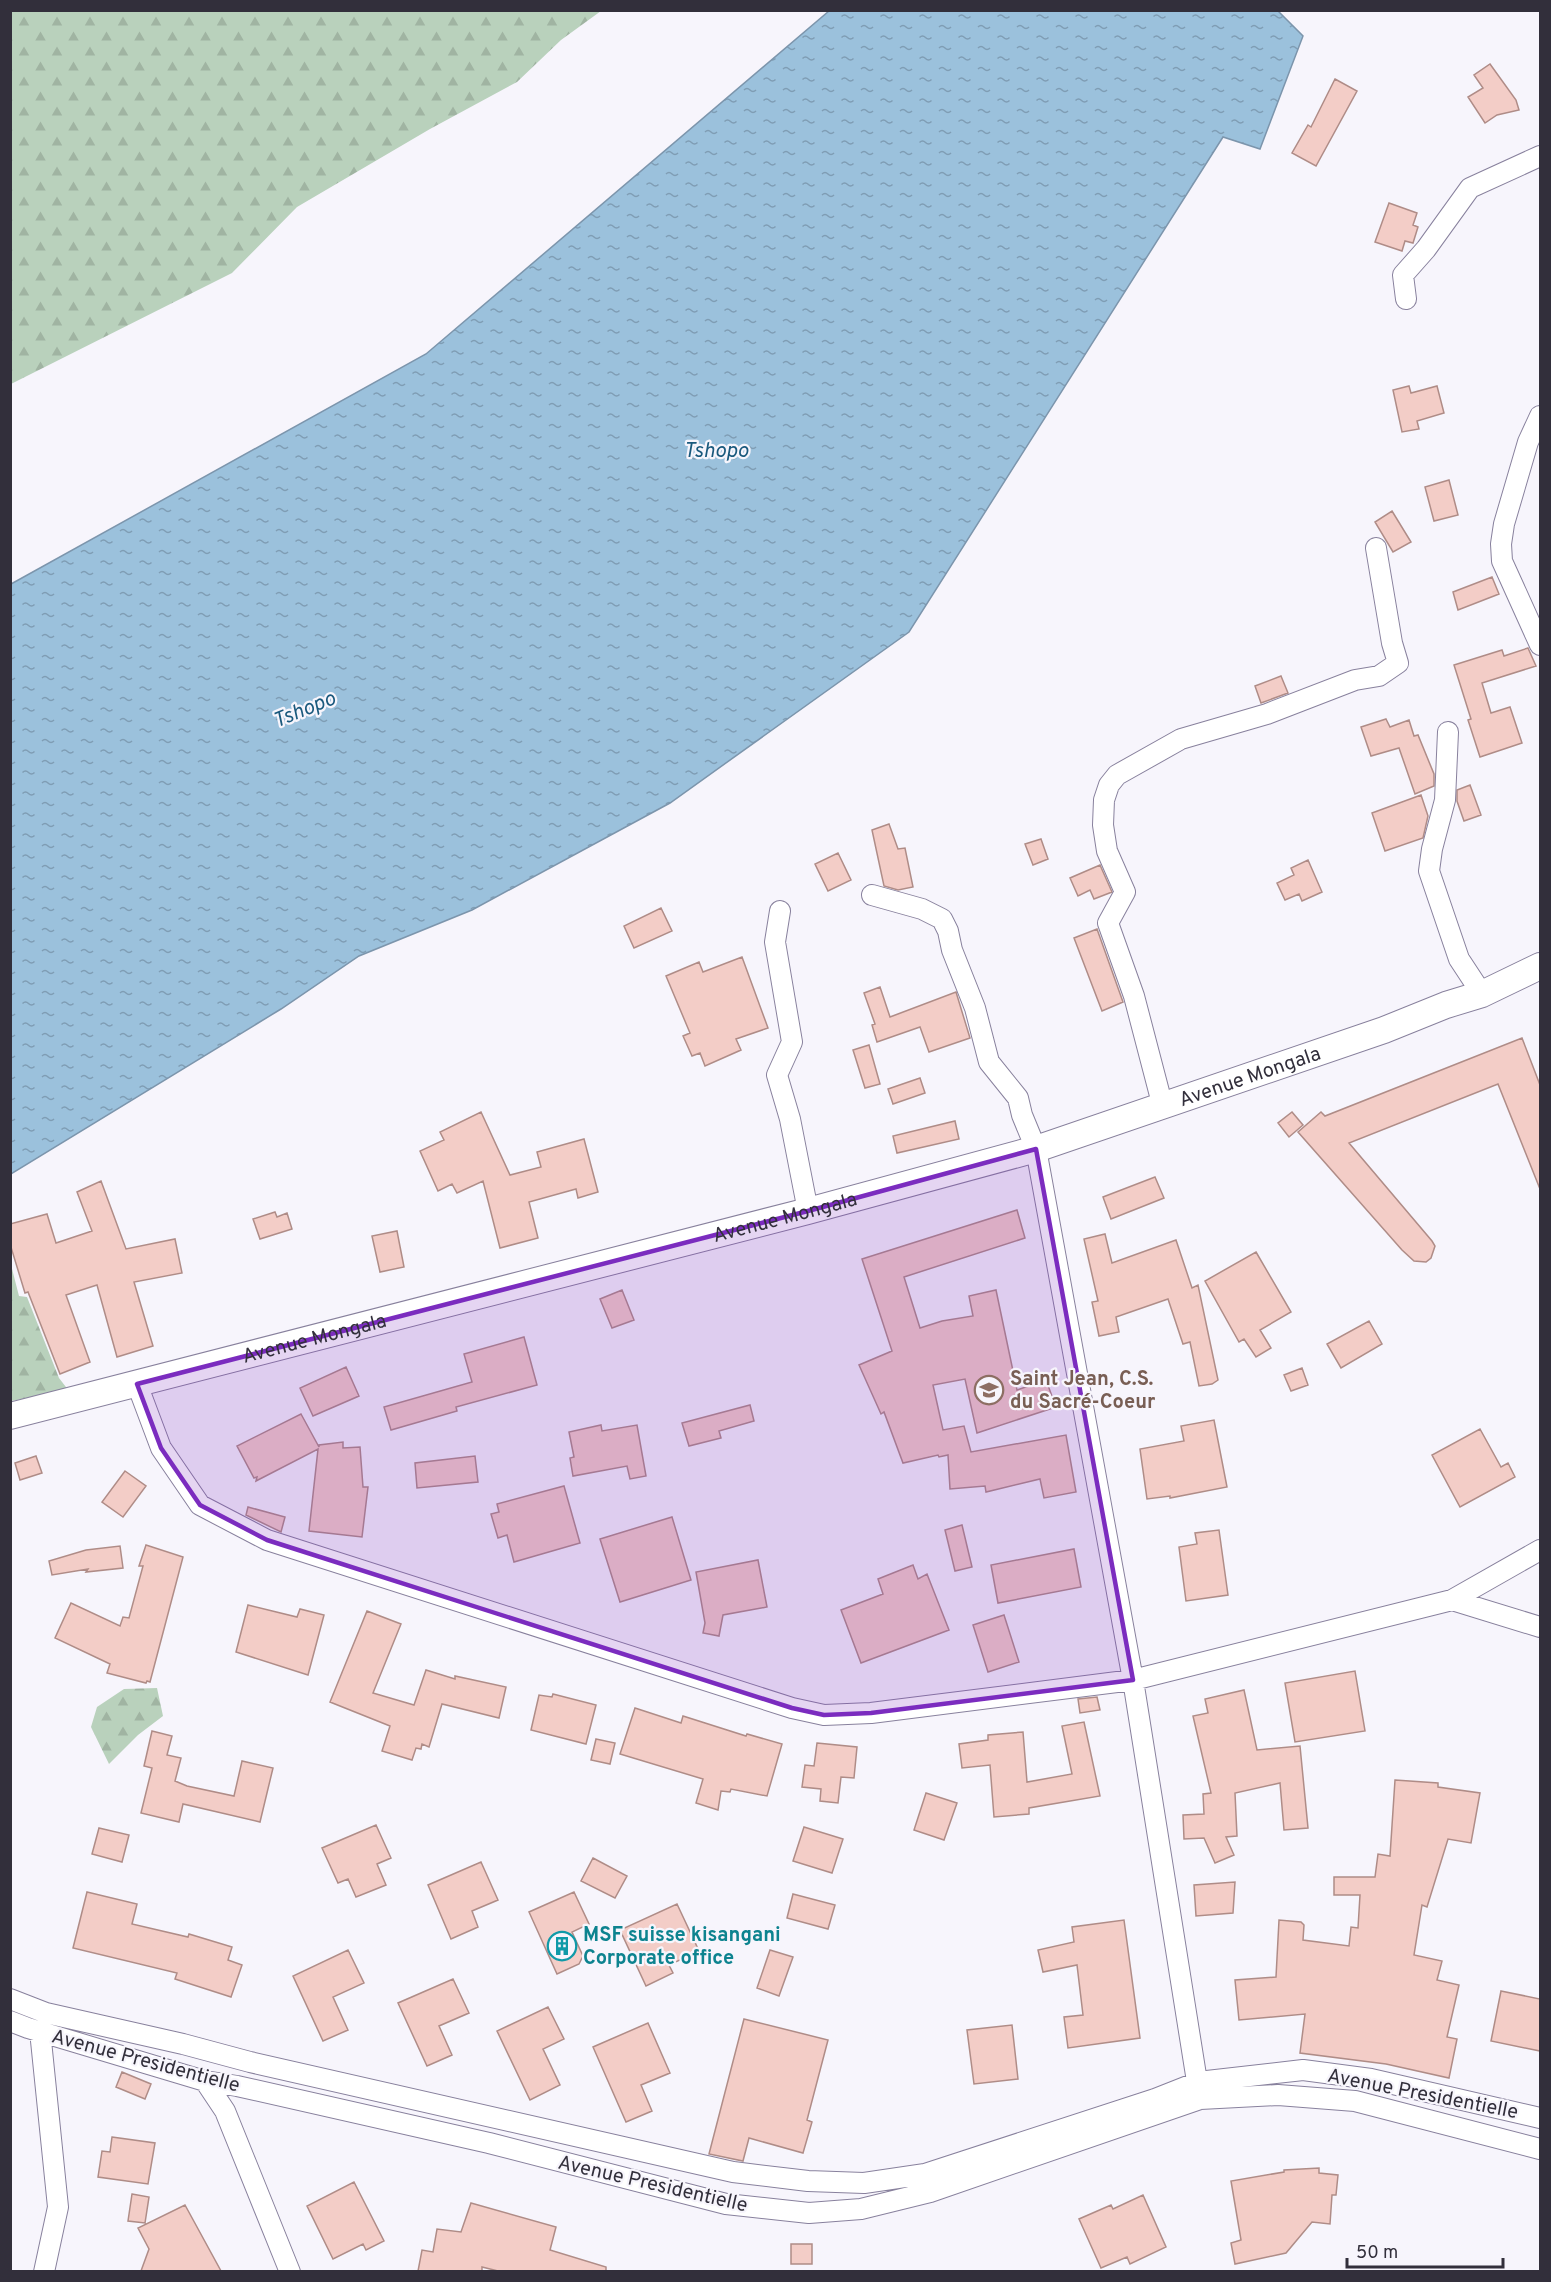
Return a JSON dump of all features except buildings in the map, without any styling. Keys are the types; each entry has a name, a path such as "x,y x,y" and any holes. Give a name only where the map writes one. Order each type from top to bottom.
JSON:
{"street":[{"path":"1406,299 1403,275 1426,249 1470,188 1540,156"},
{"path":"1540,416 1528,442 1504,525 1501,544 1502,561 1540,645"},
{"path":"1163,1107 1134,996 1108,923 1125,892 1107,851 1103,825 1104,800 1109,785 1117,775 1180,739 1267,714 1354,680 1379,676 1398,663 1392,643 1376,548"},
{"path":"1448,732 1445,800 1432,849 1429,871 1459,959 1482,994"},
{"path":"872,895 922,909 942,919 948,930 952,950 975,1008 989,1062 1018,1098 1036,1149 1133,1680 1199,2090"},
{"path":"780,911 775,942 792,1042 777,1076 790,1119 808,1211"},
{"name":"Avenue Mongala","path":"10,1416 808,1211 1036,1149 1384,1030 1446,1005 1482,994 1540,966"},
{"path":"137,1384 161,1448 200,1505 267,1540 792,1708 824,1715 871,1713 1133,1680 1452,1600 1540,1551"},
{"path":"1452,1600 1540,1627"},
{"name":"Avenue Presidentielle","path":"10,1999 46,2013 183,2044 250,2062 733,2172 808,2181 927,2183"},
{"name":"Avenue Presidentielle","path":"10,2021 205,2080 489,2144 726,2204 819,2212 861,2209 927,2183 1199,2090 1303,2070 1371,2079 1540,2118"},
{"path":"40,2031 58,2208 44,2271"},
{"path":"237,2086 250,2062"},
{"path":"205,2080 225,2111 290,2271"},
{"name":"Avenue Presidentielle","path":"1199,2090 1354,2101 1540,2149"},
{"path":"726,2204 733,2172"}],"highlighted area":[{"path":"1036,1149 1133,1680 871,1713 824,1715 792,1708 267,1540 200,1505 161,1448 137,1384 808,1211"}],"green space":[{"path":"11,10 601,11 561,40 517,82 430,129 297,207 232,273 11,384"},
{"path":"10,1261 19,1296 27,1297 59,1378 69,1391 11,1401"},
{"path":"157,1688 163,1716 138,1735 109,1764 91,1727 97,1707 124,1689"}],"water":[{"name":"Tshopo","path":"829,11 1278,11 1303,36 1260,149 1223,137 909,632 670,803 472,910 359,956 281,1009 11,1174 11,584 426,354"}],"place":[{"name":"Saint Jean, C.S. du Sacré-Coeur","path":"989,1390"},
{"name":"MSF suisse kisangani Corporate office","path":"562,1946"}]}
